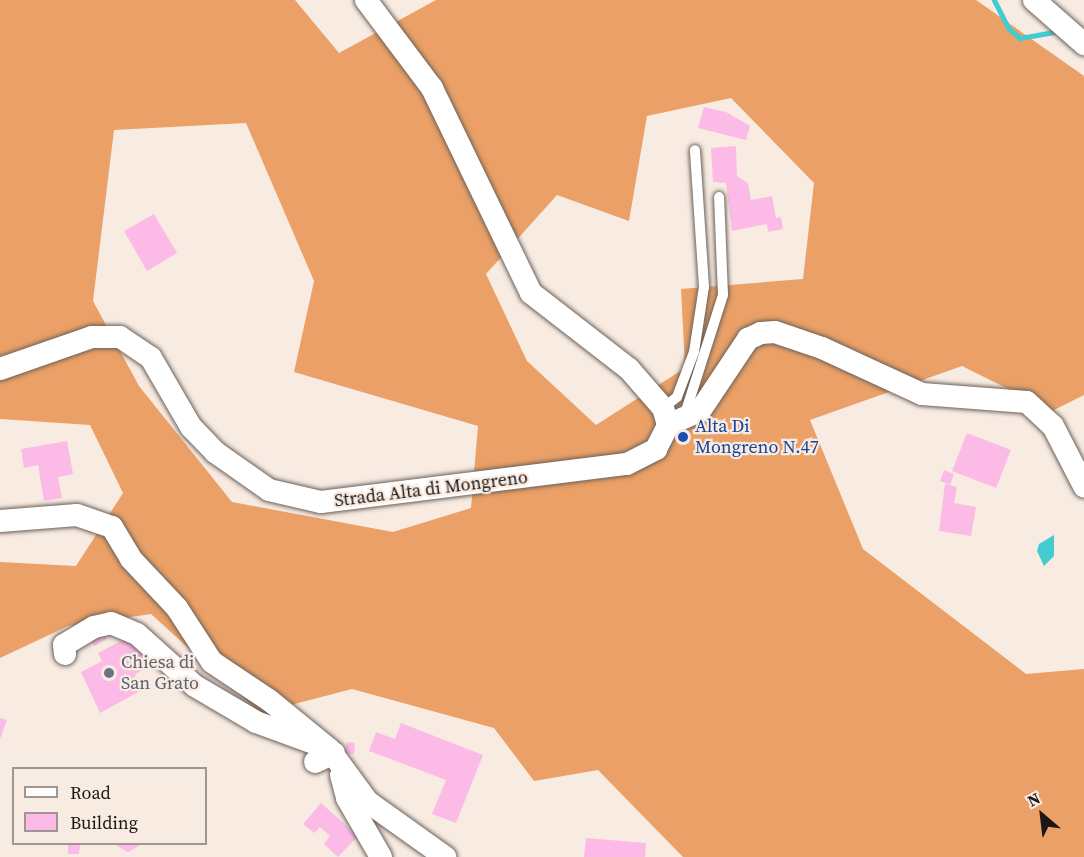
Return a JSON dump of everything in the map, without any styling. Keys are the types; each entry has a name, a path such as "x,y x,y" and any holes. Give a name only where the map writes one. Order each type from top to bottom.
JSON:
{"street":[{"path":"366,0 432,88 531,292 629,369 671,418"},
{"path":"1034,0 1079,40"},
{"name":"Strada Alta di Mongreno","path":"0,369 92,337 120,337 151,358 190,427 229,464 269,490 321,502 627,464 656,449 671,418 700,411 748,339 761,333 775,332 822,348 922,394 1027,402 1053,426 1084,486"},
{"path":"0,521 77,515 112,527 130,559 177,608 212,662 269,700 326,754 368,802 445,857"},
{"path":"65,654 64,645 94,627 111,623 137,634 195,686 256,722 326,754 347,798 381,857"}],"lane":[{"path":"671,418 694,352 704,287 695,150"},
{"path":"671,418 723,295 719,197"}],"shaded area":[{"path":"0,0 295,0 339,53 436,0 976,0 1084,76 1084,395 1052,411 962,366 810,420 863,549 1026,674 1084,669 1084,857 683,857 598,770 534,781 494,728 352,689 260,713 151,614 68,626 0,658 0,562 76,566 123,493 90,425 0,419","holes":["731,98 814,183 803,279 681,289 685,368 596,425 527,361 486,274 557,195 629,221 647,116","246,123 314,281 294,372 478,426 471,508 393,532 232,502 139,386 93,301 114,130"]}],"water":[{"path":"1054,535 1054,556 1044,566 1037,551 1039,544"}],"building":[{"path":"704,107 726,112 750,126 746,140 698,128"},
{"path":"736,146 737,176 748,183 751,200 772,196 776,218 781,217 783,229 768,232 767,224 732,231 726,183 713,182 711,148"},
{"path":"154,214 177,253 147,271 124,231"},
{"path":"967,433 1011,450 996,488 952,471"},
{"path":"67,441 73,474 58,477 62,498 44,501 38,465 24,468 21,449"},
{"path":"944,470 954,474 950,485 940,481"},
{"path":"945,484 957,487 954,503 976,507 971,536 939,531"},
{"path":"102,629 107,639 94,646 88,636"},
{"name":"Chiesa di San Grato","path":"134,634 151,665 135,674 144,689 100,713 81,672 102,661 98,653"},
{"path":"0,718 7,720 0,739"},
{"path":"401,723 483,755 456,823 432,814 446,780 369,751 376,732 395,739"},
{"path":"347,742 355,743 354,754 345,753"},
{"path":"321,803 358,836 338,857 324,844 330,836 320,827 314,833 303,824"},
{"path":"586,838 646,843 645,857 584,857"},
{"path":"68,845 80,845 79,854 68,854"},
{"path":"116,845 140,845 128,852"}],"waterway":[{"path":"994,0 1008,28 1020,38 1059,31"}],"place":[{"name":"Alta Di Mongreno N.47","path":"683,437"},
{"name":"Chiesa di San Grato","path":"109,673"}]}
